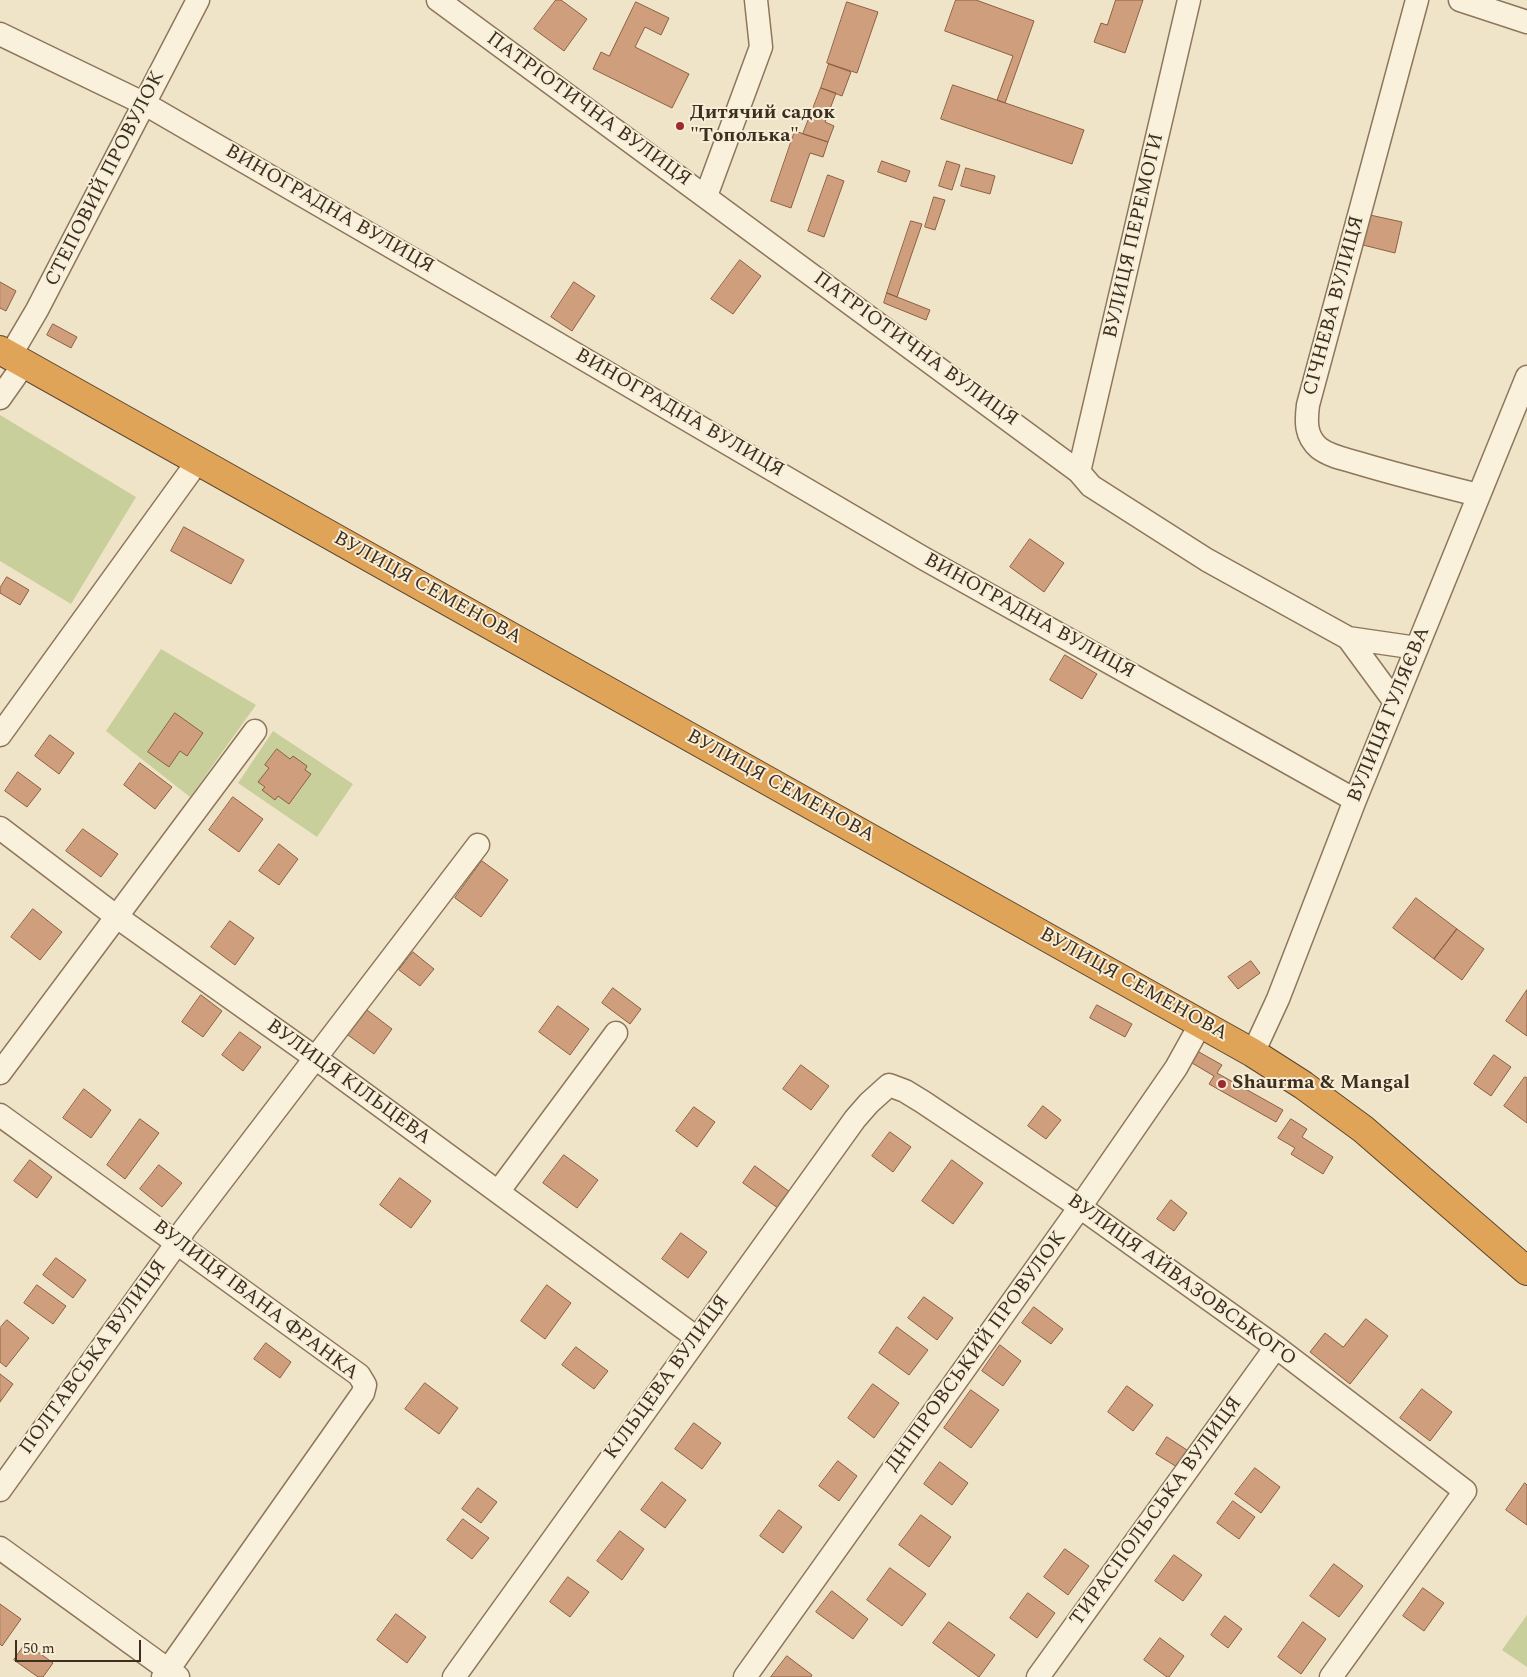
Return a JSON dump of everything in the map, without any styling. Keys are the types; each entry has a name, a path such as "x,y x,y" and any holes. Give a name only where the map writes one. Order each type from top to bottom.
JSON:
{"highway":[{"name":"ВУЛИЦЯ СЕМЕНОВА","path":"11,357 1253,1053 1303,1085 1363,1130 1527,1272"}],"street":[{"name":"СТЕПОВИЙ ПРОВУЛОК","path":"0,398 11,357 198,0"},
{"name":"ПАТРІОТИЧНА ВУЛИЦЯ","path":"438,0 1080,472 1091,486 1207,560 1348,638 1417,648"},
{"path":"706,196 761,47 756,0"},
{"name":"ВУЛИЦЯ ПЕРЕМОГИ","path":"1080,472 1188,0"},
{"name":"СІЧНЕВА ВУЛИЦЯ","path":"1417,0 1308,405 1305,423 1309,436 1318,448 1332,455 1380,470 1478,495"},
{"path":"1460,0 1527,22"},
{"name":"ВИНОГРАДНА ВУЛИЦЯ","path":"0,34 145,104 923,558 1355,800"},
{"name":"ВУЛИЦЯ ГУЛЯЄВА","path":"1253,1053 1278,999 1355,800 1527,377"},
{"path":"0,735 198,461"},
{"path":"1348,638 1396,702"},
{"path":"0,1073 255,731"},
{"name":"ВУЛИЦЯ КІЛЬЦЕВА","path":"0,828 117,917 314,1057 697,1338"},
{"name":"ПОЛТАВСЬКА ВУЛИЦЯ","path":"0,1490 184,1230 314,1057 478,845"},
{"name":"ДНІПРОВСЬКИЙ ПРОВУЛОК","path":"745,1677 1080,1207 1176,1068 1201,1023"},
{"path":"498,1192 616,1033"},
{"name":"ВУЛИЦЯ АЙВАЗОВСЬКОГО","path":"889,1085 923,1102 1080,1207 1276,1348 1464,1491 1331,1677"},
{"name":"КІЛЬЦЕВА ВУЛИЦЯ","path":"454,1677 856,1119 889,1085"},
{"name":"ВУЛИЦЯ ІВАНА ФРАНКА","path":"0,1115 359,1375 366,1385 364,1393 170,1675"},
{"name":"ТИРАСПОЛЬСЬКА ВУЛИЦЯ","path":"1038,1677 1276,1348"},
{"path":"0,1548 170,1675"}],"green space":[{"path":"0,415 136,497 71,604 0,561"},
{"path":"161,649 256,705 190,797 106,731"},
{"path":"273,731 353,784 317,837 238,783"},
{"path":"1527,1615 1527,1667 1502,1650"}],"building":[{"path":"556,0 561,0 587,19 564,51 534,29"},
{"path":"956,0 976,0 1034,21 1005,103 997,100 1013,56 945,31"},
{"path":"1116,0 1143,0 1125,53 1094,42 1101,23 1107,25"},
{"path":"636,2 669,18 661,35 645,27 635,47 689,74 672,108 593,69 601,52 609,56"},
{"path":"847,2 878,12 857,73 827,63"},
{"path":"829,64 851,72 842,96 821,88"},
{"path":"953,85 1084,130 1072,164 941,119"},
{"path":"821,88 836,93 825,122 834,126 828,142 803,134"},
{"path":"795,131 828,142 823,157 810,153 791,208 771,201"},
{"path":"882,161 910,171 906,182 878,172"},
{"path":"947,161 960,165 952,190 939,186"},
{"path":"966,168 995,176 990,194 961,186"},
{"path":"828,175 844,181 824,237 808,231"},
{"path":"934,197 945,200 935,230 925,227"},
{"path":"1370,215 1402,222 1395,253 1363,245"},
{"path":"911,221 922,224 897,297 887,293"},
{"path":"740,260 761,276 733,314 711,299"},
{"path":"0,282 16,291 6,311 0,308"},
{"path":"574,282 595,296 572,331 551,317"},
{"path":"887,293 930,310 926,320 884,303"},
{"path":"53,324 77,337 71,348 47,335"},
{"path":"184,527 244,560 231,584 171,551"},
{"path":"1030,539 1064,563 1044,592 1010,567"},
{"path":"7,577 29,590 20,605 0,593 0,588"},
{"path":"1065,655 1097,674 1082,699 1050,680"},
{"path":"175,713 203,733 187,756 180,751 169,767 148,752"},
{"path":"50,735 74,753 59,774 35,756"},
{"path":"277,749 290,759 293,756 307,766 305,770 311,774 289,804 278,796 275,800 262,790 265,787 258,782 269,768 265,765"},
{"path":"140,763 172,787 155,809 124,785"},
{"path":"18,772 41,789 27,807 5,791"},
{"path":"233,797 263,819 239,852 209,830"},
{"path":"83,829 118,854 101,877 66,851"},
{"path":"279,844 298,859 279,885 259,871"},
{"path":"482,861 508,880 481,917 455,898"},
{"path":"1416,898 1457,929 1434,959 1393,928"},
{"path":"33,909 62,932 40,960 11,937"},
{"path":"230,921 254,938 235,965 211,947"},
{"path":"1457,929 1484,949 1462,980 1434,959"},
{"path":"413,952 434,969 420,986 399,970"},
{"path":"1251,961 1260,973 1238,989 1228,977"},
{"path":"613,988 641,1009 630,1024 602,1003"},
{"path":"1527,990 1527,1036 1506,1021"},
{"path":"201,995 222,1011 203,1037 182,1022"},
{"path":"1097,1005 1132,1024 1125,1037 1090,1018"},
{"path":"558,1006 589,1029 570,1055 539,1032"},
{"path":"367,1010 392,1029 374,1054 348,1035"},
{"path":"240,1032 261,1047 243,1071 222,1055"},
{"path":"1199,1052 1222,1065 1217,1073 1283,1110 1276,1122 1209,1084 1214,1076 1192,1063"},
{"path":"1494,1055 1511,1067 1491,1096 1474,1084"},
{"path":"801,1065 829,1086 811,1110 783,1089"},
{"path":"1525,1077 1527,1078 1527,1123 1504,1106"},
{"path":"84,1089 111,1110 91,1138 63,1118"},
{"path":"1043,1106 1061,1120 1046,1139 1028,1126"},
{"path":"694,1107 715,1122 697,1147 676,1131"},
{"path":"140,1119 159,1133 125,1179 107,1165"},
{"path":"1291,1119 1307,1129 1302,1137 1333,1157 1323,1174 1291,1154 1295,1148 1278,1138"},
{"path":"890,1132 911,1147 893,1172 872,1156"},
{"path":"564,1155 598,1180 577,1208 543,1183"},
{"path":"30,1160 52,1177 37,1198 14,1181"},
{"path":"952,1160 983,1183 953,1224 922,1201"},
{"path":"159,1165 182,1183 162,1207 140,1189"},
{"path":"755,1166 794,1195 782,1211 743,1183"},
{"path":"400,1178 431,1201 411,1228 380,1205"},
{"path":"1171,1200 1187,1213 1174,1231 1157,1219"},
{"path":"681,1233 707,1252 688,1278 662,1259"},
{"path":"56,1258 86,1280 73,1298 43,1275"},
{"path":"37,1285 66,1306 53,1324 24,1303"},
{"path":"547,1285 571,1303 545,1339 521,1321"},
{"path":"924,1297 953,1318 937,1340 908,1318"},
{"path":"1034,1307 1063,1329 1051,1344 1022,1323"},
{"path":"1366,1319 1388,1336 1350,1384 1310,1352 1325,1333 1343,1347"},
{"path":"7,1320 29,1338 6,1367 0,1362 0,1328"},
{"path":"897,1327 928,1350 909,1375 879,1353"},
{"path":"266,1343 291,1362 280,1378 254,1359"},
{"path":"1000,1345 1021,1361 1003,1386 982,1371"},
{"path":"576,1347 608,1371 594,1389 562,1365"},
{"path":"0,1374 13,1384 0,1402"},
{"path":"425,1383 458,1408 439,1434 405,1409"},
{"path":"873,1384 899,1403 874,1438 848,1418"},
{"path":"1127,1386 1153,1405 1133,1431 1108,1412"},
{"path":"1422,1389 1452,1412 1430,1441 1400,1418"},
{"path":"971,1390 999,1410 971,1448 944,1428"},
{"path":"694,1423 721,1443 702,1469 675,1449"},
{"path":"1167,1437 1187,1450 1177,1467 1156,1454"},
{"path":"838,1461 857,1476 839,1501 819,1486"},
{"path":"940,1462 968,1483 952,1505 924,1484"},
{"path":"1255,1468 1280,1487 1261,1513 1235,1494"},
{"path":"662,1482 686,1500 665,1528 641,1510"},
{"path":"1525,1483 1527,1485 1527,1525 1506,1510"},
{"path":"478,1488 497,1502 481,1523 462,1509"},
{"path":"1233,1501 1255,1517 1239,1539 1217,1523"},
{"path":"779,1510 802,1527 783,1553 760,1536"},
{"path":"921,1515 951,1537 929,1567 899,1545"},
{"path":"463,1519 489,1538 472,1559 447,1540"},
{"path":"620,1531 644,1549 622,1580 597,1561"},
{"path":"1065,1549 1089,1566 1068,1595 1044,1577"},
{"path":"1174,1555 1202,1575 1183,1601 1155,1581"},
{"path":"1334,1564 1363,1586 1339,1617 1310,1596"},
{"path":"890,1568 926,1594 902,1626 867,1600"},
{"path":"568,1577 589,1592 570,1617 550,1602"},
{"path":"1423,1588 1444,1603 1424,1631 1403,1616"},
{"path":"832,1591 868,1619 853,1639 816,1612"},
{"path":"1028,1593 1055,1613 1037,1638 1010,1618"},
{"path":"0,1604 21,1619 2,1646 0,1644"},
{"path":"396,1614 426,1637 407,1663 377,1640"},
{"path":"1225,1616 1242,1629 1228,1648 1211,1635"},
{"path":"949,1622 995,1655 979,1677 933,1643"},
{"path":"1303,1622 1326,1639 1301,1674 1278,1657"},
{"path":"1160,1638 1184,1656 1169,1677 1144,1660"},
{"path":"26,1643 53,1663 43,1677 38,1677 14,1660"},
{"path":"787,1656 812,1675 811,1677 771,1677"}],"place":[{"name":"Дитячий садок \"Тополька\"","path":"680,126"},
{"name":"Shaurma & Mangal","path":"1222,1084"}]}
